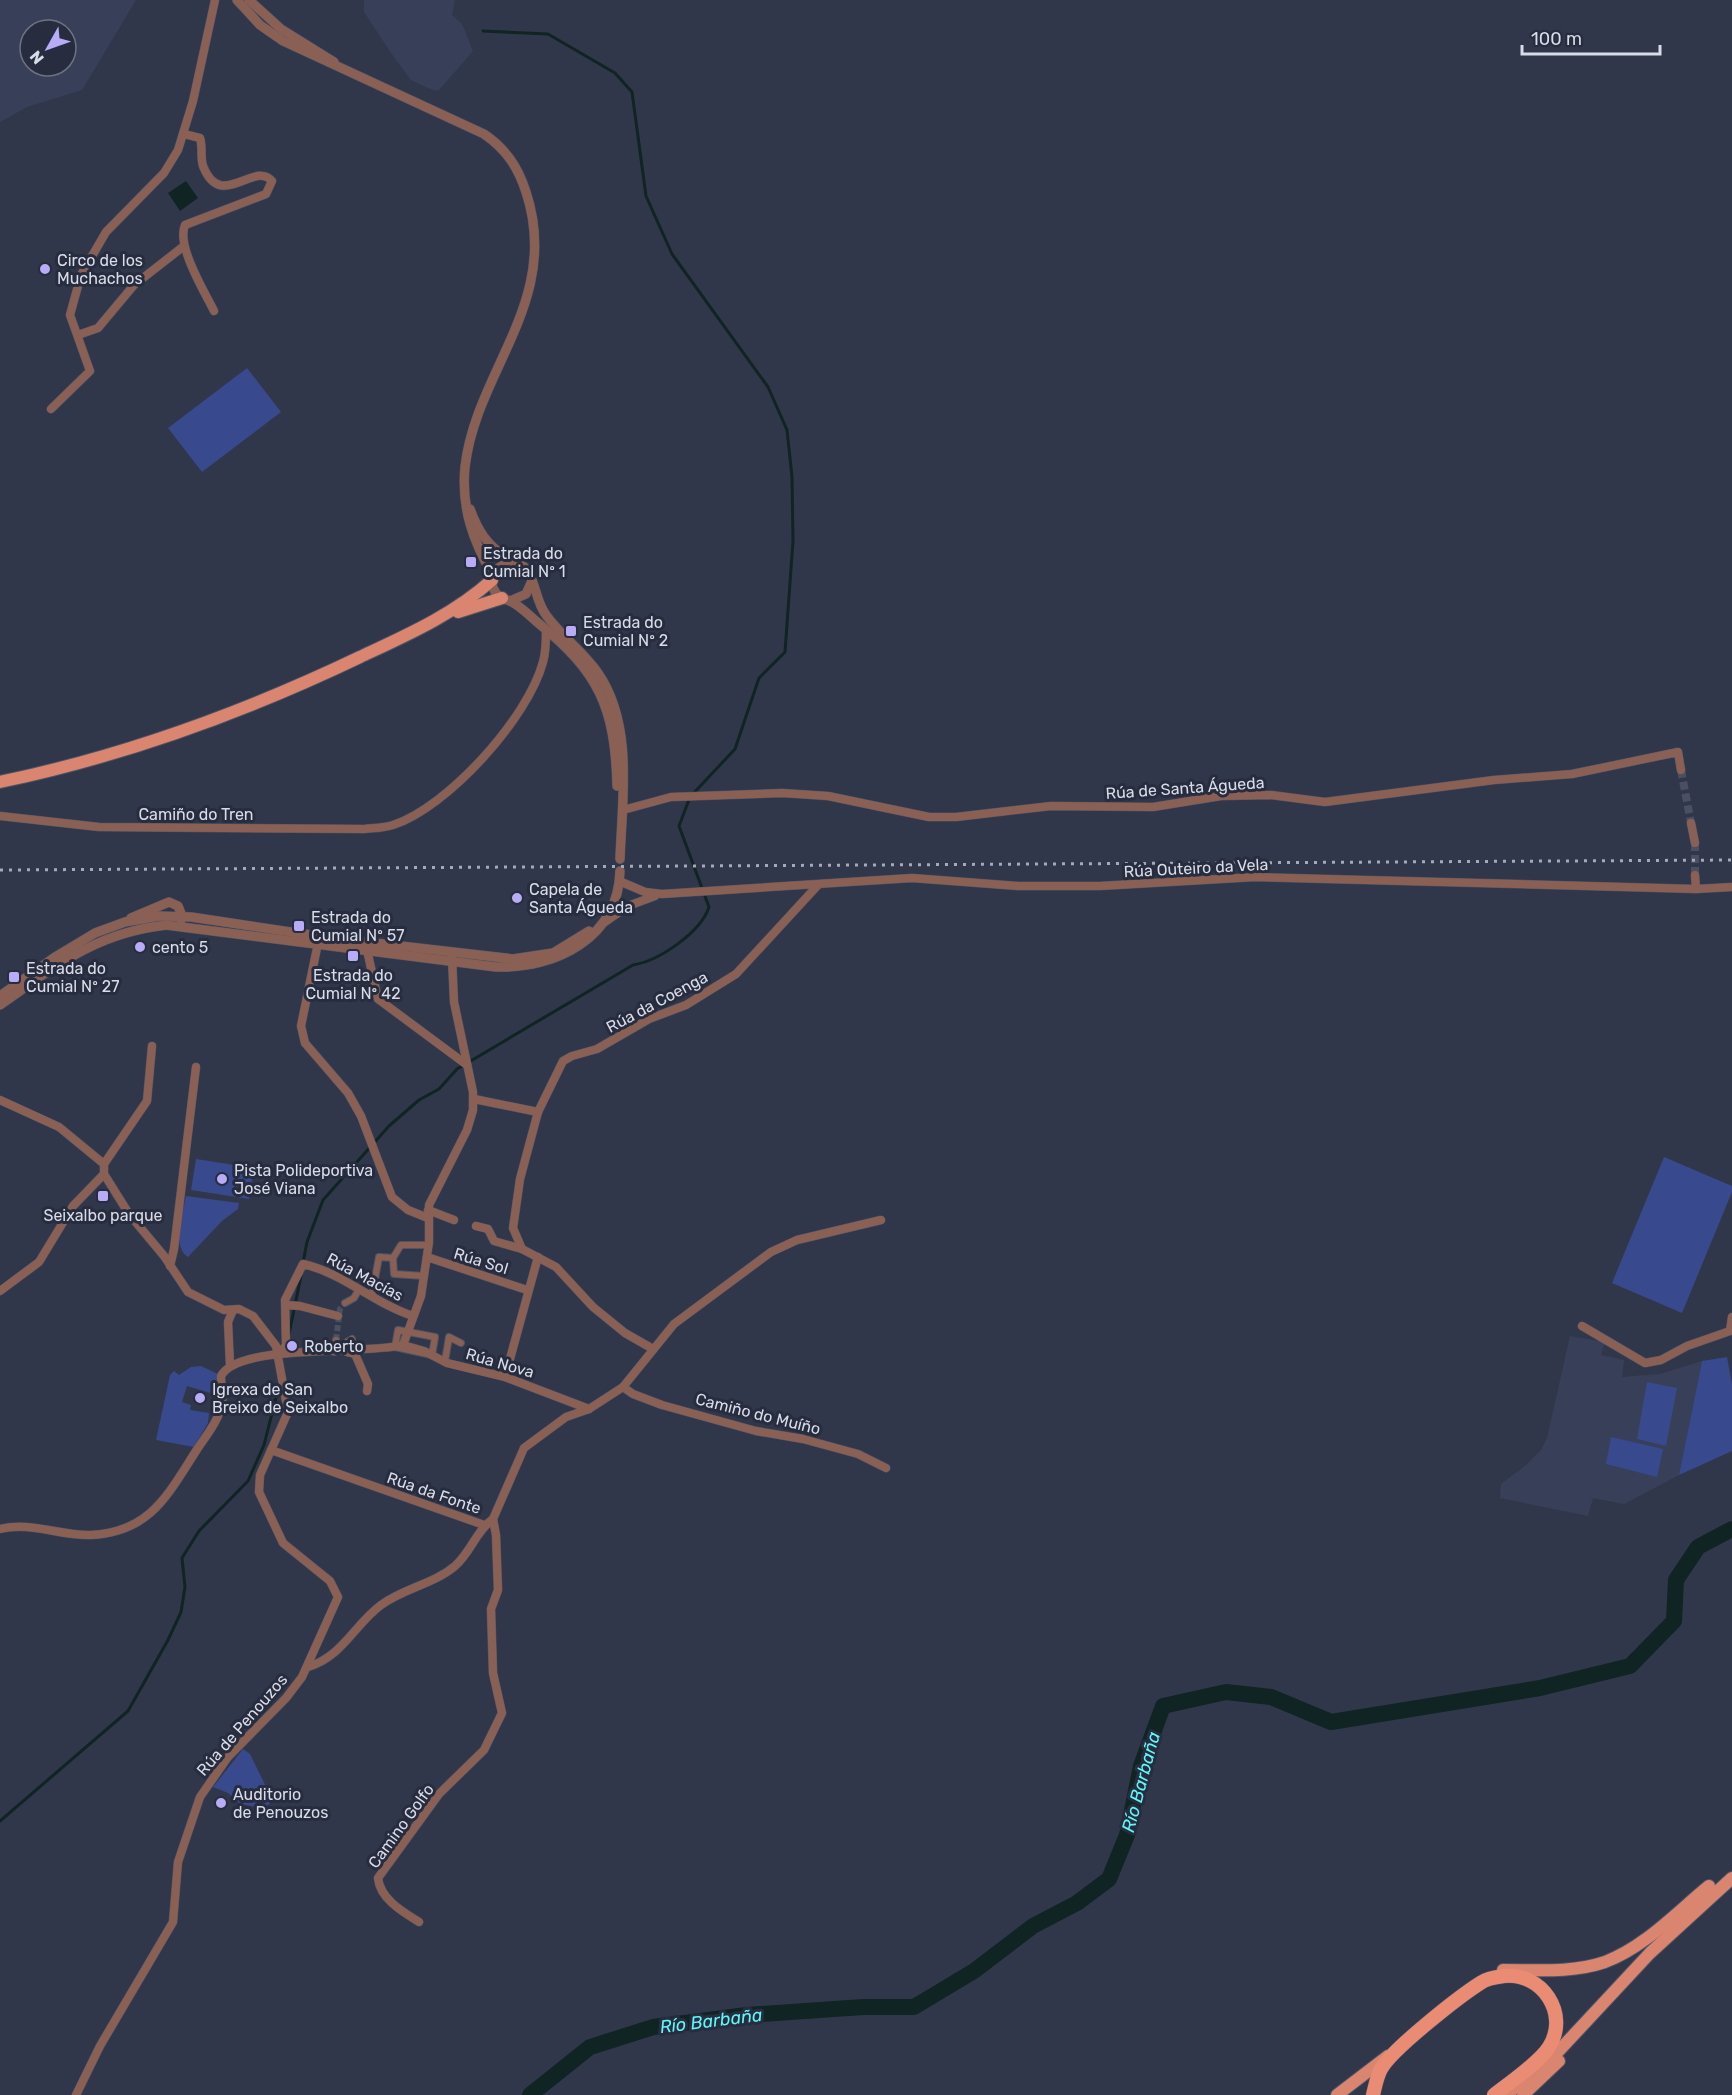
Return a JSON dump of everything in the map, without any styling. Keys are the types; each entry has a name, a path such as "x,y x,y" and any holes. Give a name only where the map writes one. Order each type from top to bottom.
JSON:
{"highway":[{"path":"1372,2095 1382,2069 1398,2048 1483,1981 1507,1976 1532,1982 1545,1990 1554,2006 1557,2023 1549,2049 1494,2095"}],"main road":[{"path":"448,614 492,578"},
{"path":"0,782 97,758 228,714 323,675 448,614 506,600"},
{"path":"1483,1981 1499,1971 1564,1969 1604,1962 1654,1932 1732,1869"},
{"path":"1506,2095 1554,2055 1650,1953 1732,1878"},
{"path":"1523,2095 1570,2051 1626,1991 1650,1953"},
{"path":"1337,2095 1398,2048"}],"street":[{"path":"51,409 90,371 70,315 81,275 106,232 164,173 184,134 215,0"},
{"path":"237,0 270,33 306,54 456,120 492,140 509,156 516,168 529,202 534,246 530,287 520,318 473,433 465,469 468,526 496,592 546,630 584,667 605,703 614,741 620,855 623,810 620,732 609,693 590,662 546,616 530,587"},
{"path":"243,0 251,2 281,29 343,69"},
{"path":"184,134 200,138 203,165 216,183 229,187 261,174 272,181 266,194 185,225 182,231 184,246 214,311"},
{"path":"78,335 98,328 134,285 184,246"},
{"path":"465,498 481,534 490,546 528,571 530,587 546,630"},
{"path":"492,578 502,564 514,562"},
{"path":"506,600 519,599 530,587"},
{"name":"Camiño do Tren","path":"0,816 99,827 365,829 392,826 419,812 453,787 488,752 525,700 540,671 545,655 546,630"},
{"name":"Rúa de Santa Águeda","path":"623,810 671,797 753,793 828,796 935,817 1051,806 1153,807 1221,796 1271,795 1325,802 1494,780 1572,774 1678,752 1680,770"},
{"path":"1691,823 1695,843"},
{"path":"1695,875 1696,889"},
{"path":"605,922 619,876 645,892 662,894"},
{"name":"Rúa Outeiro da Vela","path":"662,894 912,878 1018,886 1101,886 1256,877 1696,889 1732,887"},
{"name":"Rúa da Coenga","path":"522,1249 513,1228 520,1179 538,1112 563,1061 597,1049 649,1019 686,1005 736,974 818,885"},
{"path":"93,943 143,927 166,925 513,967 550,961 583,944 605,922 636,902 662,894"},
{"path":"0,996 73,946 125,922 138,913 173,903 181,918"},
{"path":"161,918 163,904"},
{"path":"125,922 181,918 496,958 530,958 553,953 590,931 611,908"},
{"path":"0,1005 113,931 161,918"},
{"path":"181,918 207,923 221,930"},
{"path":"318,943 301,1026 305,1043 348,1093 361,1116 392,1197 408,1210 454,1220"},
{"path":"380,944 397,950 452,960 478,962 496,958"},
{"path":"367,950 378,999 467,1065"},
{"path":"0,1529 30,1526 91,1535 117,1532 144,1518 165,1498 216,1420 222,1401 221,1376 230,1365 278,1353 346,1352 399,1346 420,1301 427,1257 428,1214 467,1130 474,1099 454,1002 452,960"},
{"path":"152,1046 152,1069 147,1101 104,1164 104,1174 129,1214 188,1292 224,1310 239,1309 253,1316 278,1353"},
{"path":"170,1266 196,1067"},
{"path":"474,1099 538,1112"},
{"path":"0,1100 59,1127 104,1164"},
{"path":"0,1292 39,1262 73,1206 104,1174"},
{"name":"Rúa da Fonte","path":"272,1450 484,1525 493,1519 524,1449 566,1417 589,1409 623,1387 674,1324 771,1252 797,1240 881,1220"},
{"path":"476,1226 488,1228 494,1241 522,1249 556,1267 593,1307 625,1333 653,1349"},
{"path":"424,1276 392,1273 393,1258 401,1245 428,1245"},
{"path":"372,1295 379,1257 393,1258"},
{"name":"Rúa Sol","path":"427,1257 527,1290"},
{"path":"505,1377 527,1290 538,1257"},
{"name":"Rúa Macías","path":"286,1305 285,1300 303,1264 317,1267 358,1291 372,1295 413,1316"},
{"path":"345,1303 354,1298 358,1291"},
{"path":"278,1353 286,1346 286,1305 300,1306 338,1316"},
{"path":"230,1365 228,1322 232,1310"},
{"path":"1582,1326 1646,1363 1661,1360 1687,1346 1730,1331 1732,1317"},
{"path":"407,1332 435,1337 432,1356"},
{"path":"445,1361 449,1337 461,1343"},
{"path":"346,1352 347,1342 352,1339"},
{"path":"334,1352 336,1340"},
{"name":"Rúa Nova","path":"399,1346 505,1377 589,1409"},
{"path":"346,1352 355,1354 368,1384 367,1391"},
{"name":"Rúa de Penouzos","path":"76,2095 100,2046 173,1922 178,1862 200,1797 219,1768 286,1698 308,1666 338,1597 330,1581 283,1543 262,1503 259,1492 260,1475 288,1412 278,1353"},
{"name":"Camiño do Muíño","path":"623,1387 633,1394 662,1405 756,1431 803,1439 858,1454 886,1468"},
{"name":"Camino Golfo","path":"419,1922 398,1909 379,1886 378,1878 439,1794 484,1750 502,1713 493,1673 491,1609 498,1590 496,1535 493,1519"},
{"path":"308,1666 321,1663 345,1645 380,1606 455,1566 471,1549 484,1525"}],"shaded area":[{"path":"0,0 136,0 82,90 27,107 0,122"},
{"path":"364,0 455,0 452,15 462,24 473,51 438,91 430,89 411,80 364,12"},
{"path":"186,181 198,198 180,211 168,193"},
{"path":"247,368 281,412 202,472 168,428"},
{"path":"1664,1157 1732,1186 1732,1192 1682,1313 1612,1283"},
{"name":"Pista Polideportiva José Viana","path":"196,1159 254,1168 249,1199 191,1190"},
{"path":"186,1196 239,1203 238,1209 222,1221 188,1257 183,1252 179,1237"},
{"path":"1570,1336 1605,1342 1601,1355 1624,1360 1622,1377 1660,1374 1702,1361 1679,1475 1624,1504 1593,1498 1588,1516 1500,1498 1501,1484 1525,1466 1541,1450 1547,1438"},
{"path":"1727,1357 1732,1384 1732,1451 1679,1475 1702,1361"},
{"path":"201,1366 220,1375 214,1394 187,1386 182,1402 191,1405 190,1410 209,1413 208,1423 194,1447 156,1440 170,1375 174,1371 179,1375 191,1367"},
{"path":"1647,1382 1677,1388 1666,1446 1637,1439"},
{"path":"1611,1437 1663,1449 1657,1477 1606,1464"},
{"path":"243,1749 250,1754 273,1801 264,1808 240,1804 228,1793 213,1787"}],"waterway":[{"path":"303,1263 307,1242 323,1200 389,1126 419,1100 439,1089 457,1069 633,965 655,958 678,944 705,917 709,907 679,826 690,797 735,749 759,678 785,652 793,541 792,477 787,430 768,387 672,254 646,196 632,92 615,73 548,34 483,31"},
{"path":"289,1334 301,1276"},
{"path":"0,1821 128,1711 181,1612 185,1587 182,1558 199,1531 248,1481 264,1445 280,1382"},
{"name":"Río Barbaña","path":"530,2095 590,2047 653,2027 747,2015 863,2007 914,2007 974,1971 1033,1926 1077,1903 1109,1879 1127,1835 1141,1766 1163,1706 1226,1692 1271,1697 1331,1722 1540,1688 1630,1666 1674,1621 1676,1580 1698,1547 1732,1529"}],"tunnel":[{"path":"1681,770 1691,823"},
{"path":"1695,843 1695,875"},
{"path":"336,1340 340,1309 345,1303"}],"railway":[{"path":"0,870 1732,860"}],"place":[{"name":"Circo de los Muchachos","path":"45,269"},
{"name":"Estrada do Cumial Nº 1","path":"471,562"},
{"name":"Estrada do Cumial Nº 2","path":"571,631"},
{"name":"Capela de Santa Águeda","path":"517,898"},
{"name":"Estrada do Cumial Nº 57","path":"299,926"},
{"name":"cento 5","path":"140,947"},
{"name":"Estrada do Cumial Nº 42","path":"353,956"},
{"name":"Estrada do Cumial Nº 27","path":"14,977"},
{"name":"Pista Polideportiva José Viana","path":"222,1179"},
{"name":"Seixalbo parque","path":"103,1196"},
{"name":"Roberto","path":"292,1346"},
{"name":"Igrexa de San Breixo de Seixalbo","path":"200,1398"},
{"name":"Auditorio de Penouzos","path":"221,1803"}]}
